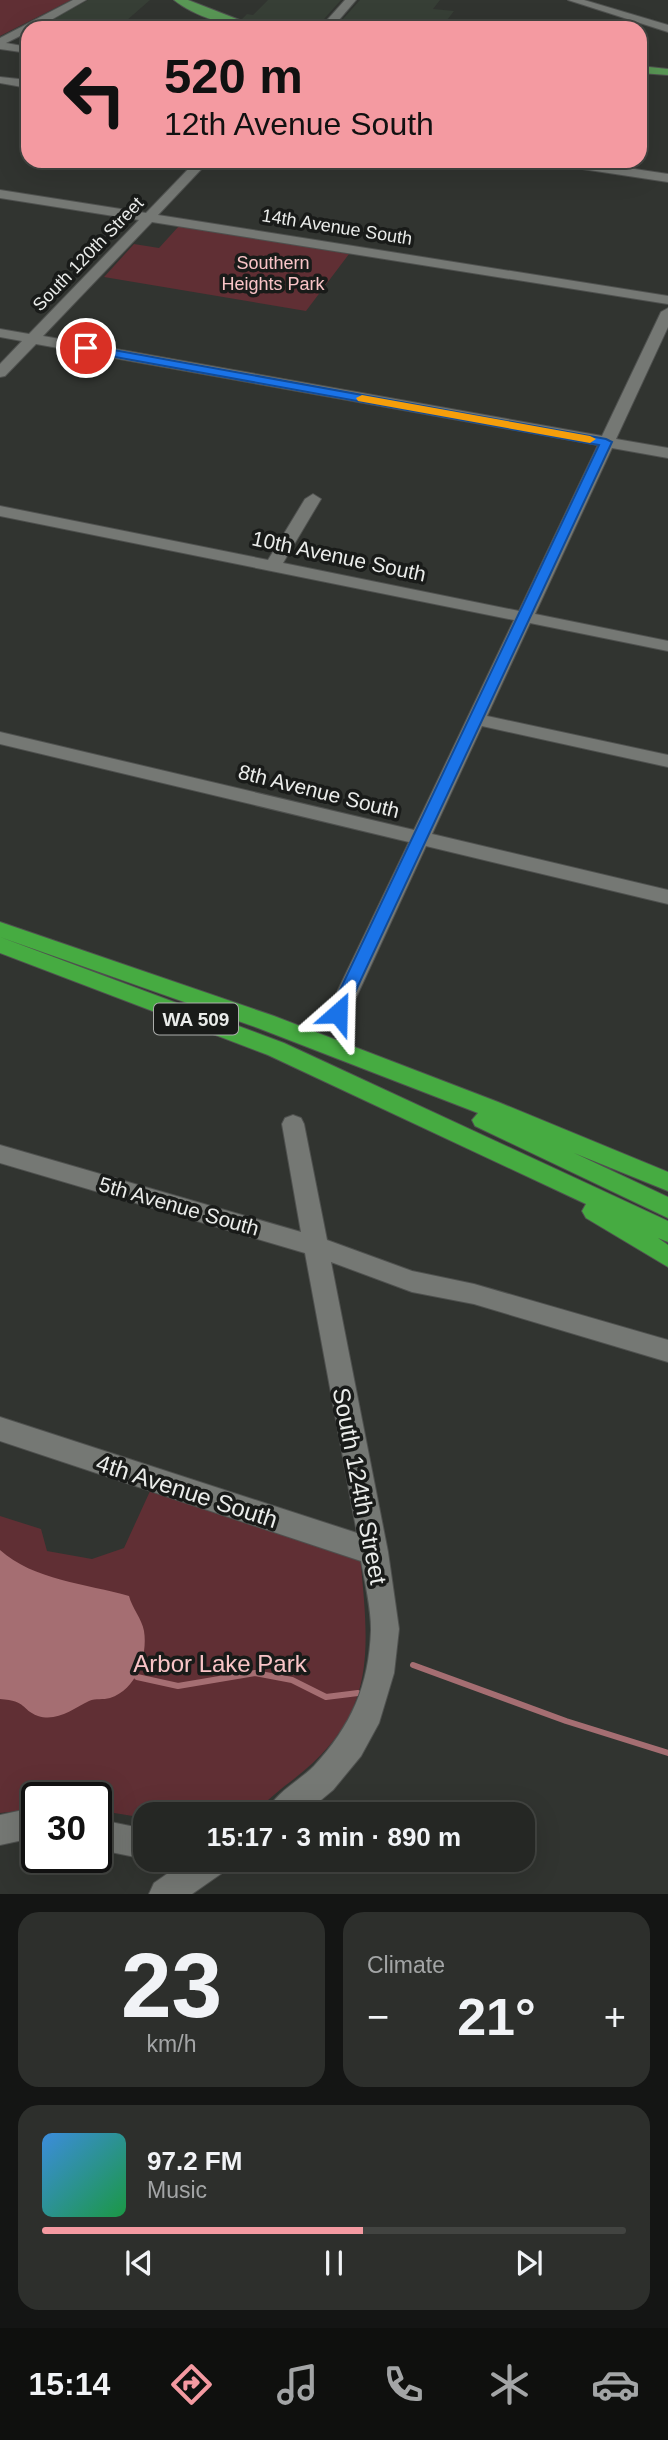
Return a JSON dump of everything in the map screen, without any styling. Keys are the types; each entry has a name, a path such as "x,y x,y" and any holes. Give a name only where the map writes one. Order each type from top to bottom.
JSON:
{"highway":[{"name":"WA 509","path":"0,929 266,1022 339,1051 668,1208"},
{"name":"WA 509","path":"0,946 276,1049 668,1232"},
{"path":"339,1051 490,1108 668,1182"},
{"path":"388,1102 521,1169 668,1257"}],"main road":[{"path":"179,0 231,21"},
{"path":"647,70 668,72"}],"street":[{"path":"41,21 81,0"},
{"path":"332,21 351,0"},
{"path":"573,0 642,21"},
{"path":"647,23 668,29"},
{"path":"0,46 21,32"},
{"path":"0,46 21,49"},
{"path":"0,80 21,83"},
{"name":"South 120th Street","path":"0,373 197,168"},
{"path":"602,168 668,178"},
{"name":"14th Avenue South","path":"0,194 668,300"},
{"path":"338,1013 668,312"},
{"path":"0,333 668,453"},
{"path":"274,566 313,499"},
{"name":"10th Avenue South","path":"0,511 668,646"},
{"path":"475,719 668,761"},
{"name":"8th Avenue South","path":"0,738 668,897"},
{"name":"South 124th Street","path":"293,1124 374,1552 385,1629 380,1673 369,1713 351,1746 322,1779 295,1802"},
{"name":"5th Avenue South","path":"0,1154 314,1246 358,1260 409,1283 474,1294 668,1351"},
{"name":"4th Avenue South","path":"0,1429 374,1552"},
{"path":"0,1830 21,1825"},
{"path":"112,1837 133,1842"},
{"path":"165,1894 189,1872"}],"shaded area":[{"path":"88,0 150,0 126,21 50,21"},
{"path":"268,0 341,0 322,21 241,20 247,14 253,15"},
{"path":"360,0 440,0 433,9 454,11 446,21 341,21"},
{"path":"0,1550 13,1560 44,1575 129,1596 143,1627 145,1641 142,1661 127,1688 110,1698 92,1700 65,1714 52,1717 38,1716 20,1703 0,1699"}],"green space":[{"path":"0,0 71,0 30,21 21,21 21,25 0,36"},
{"name":"Southern Heights Park","path":"179,226 349,254 306,311 104,277 134,244 159,248"},
{"name":"Arbor Lake Park","path":"151,1489 360,1556 365,1656 361,1684 352,1710 337,1735 316,1760 266,1802 133,1802 133,1816 112,1813 112,1782 21,1782 21,1811 0,1813 0,1516 41,1529 47,1551 92,1559 124,1548"}],"waterway":[{"path":"413,1665 566,1721 668,1753"},
{"path":"137,1677 178,1686 255,1673 292,1680 326,1697 358,1693"}],"slow traffic":[{"path":"362,398 590,439"}],"route":[{"path":"86,348 606,442 338,1013"}]}
